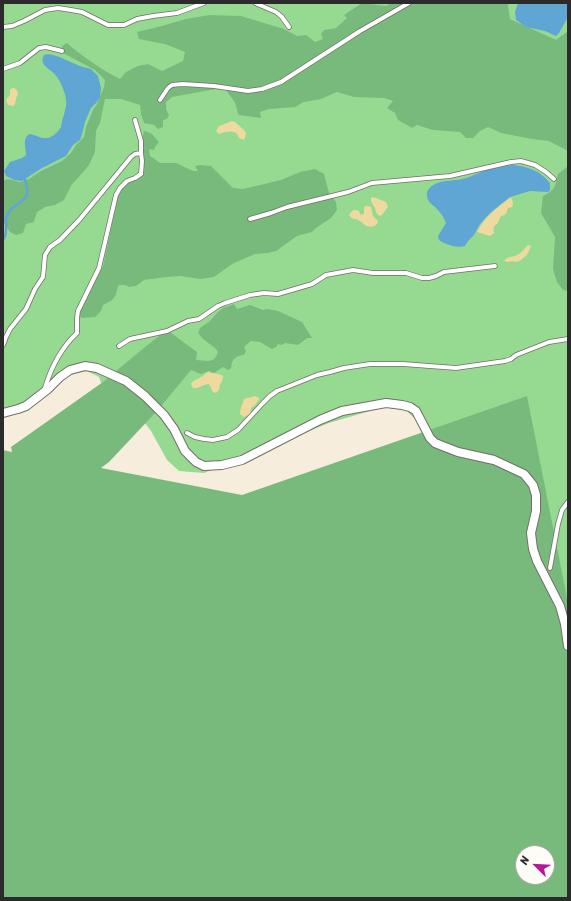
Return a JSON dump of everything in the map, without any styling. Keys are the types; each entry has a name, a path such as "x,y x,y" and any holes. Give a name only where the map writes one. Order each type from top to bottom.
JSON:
{"street":[{"path":"3,413 26,406 70,370 85,366 97,368 126,381 146,396 164,415 174,429 185,451 196,462 204,466 222,465 242,460 320,420 342,411 386,403 410,407 416,411 430,438 435,443 458,452 494,460 524,474 533,485 536,495 536,511 531,534 534,549 537,561 560,606 565,624 568,646"}],"lane":[{"path":"3,27 12,26 45,10 58,8 82,12 108,26 124,26 137,19 177,13 204,3"},
{"path":"255,3 276,12 282,17 289,27"},
{"path":"160,100 168,88 172,85 183,84 214,86 248,91 262,89 281,82 360,31 409,3"},
{"path":"3,69 20,63 40,48 46,47 62,51"},
{"path":"43,392 49,375 59,357 70,340 77,333 76,318 99,268 116,195 127,181 141,174 142,147 135,120"},
{"path":"3,345 10,329 26,309 35,289 43,277 45,255 50,246 60,240 80,220 131,157 135,154 141,153"},
{"path":"250,219 286,207 348,192 372,183 450,176 511,162 521,161 535,165 554,179"},
{"path":"119,346 130,339 167,331 188,321 199,319 225,303 250,295 264,293 278,294 286,292 312,284 326,275 353,270 373,273 406,273 422,278 429,278 444,272 495,266"},
{"path":"187,433 195,437 213,440 228,437 238,430 263,403 277,391 317,375 344,368 370,364 403,364 456,368 505,361 549,342 568,339"},
{"path":"550,568 558,524 562,510 568,502"}],"green space":[{"path":"3,3 568,3 568,692 439,436 419,423 408,412 387,406 329,423 204,473 179,471 167,460 151,431 141,418 104,391 99,377 87,371 66,376 24,411 3,417"},
{"path":"362,3 386,6 391,3 509,3 510,19 556,40 568,31 568,151 549,141 501,133 488,127 480,131 473,138 466,138 460,132 433,130 417,125 412,128 398,120 395,113 387,108 393,101 384,98 354,97 337,92 321,99 304,102 295,107 269,109 260,112 261,118 239,115 235,103 226,90 216,89 172,97 166,102 166,109 169,115 167,119 163,120 163,127 158,129 154,125 144,123 140,105 121,99 105,99 100,123 96,131 95,152 89,165 72,184 64,200 55,205 45,207 37,212 34,222 26,224 23,233 16,235 10,232 3,221 4,180 8,179 20,182 29,179 41,171 62,161 71,153 84,137 86,127 104,87 105,80 95,70 63,53 62,46 67,43 92,62 120,79 126,72 138,66 148,64 162,71 183,61 185,52 165,44 139,39 137,32 186,19 209,15 241,16 284,29 297,36 306,35 315,42 323,39 321,34 324,30 336,28 347,18 344,15"},
{"path":"144,131 151,133 159,142 154,150 150,149 149,151 150,156 160,163 176,163 193,171 198,171 195,166 211,166 233,188 243,189 281,180 300,172 315,169 324,174 329,193 336,202 337,210 331,218 312,232 297,236 276,251 255,254 232,264 214,277 201,279 180,276 167,277 144,280 136,286 129,287 119,285 114,298 103,305 101,311 95,317 82,318 79,316 79,311 103,266 118,196 126,184 136,180 142,175"},
{"path":"568,166 568,291 563,290 557,282 553,269 555,237 541,213 543,196 552,190 558,174"},
{"path":"234,304 237,309 250,305 263,310 267,309 278,311 302,322 312,338 307,338 298,345 285,343 282,345 278,344 272,349 260,342 251,341 244,347 246,351 244,355 234,358 231,368 228,370 223,367 214,373 209,371 201,374 191,370 157,411 109,462 101,468 242,495 527,396 567,598 568,594 568,898 3,898 3,450 12,452 11,447 103,382 167,330 197,352 196,360 209,361 214,359 218,352 198,333 200,328 210,321 223,308"}],"sand":[{"path":"12,88 16,89 18,93 13,106 8,105 6,100 10,95 10,90"},
{"path":"232,121 245,131 246,134 244,140 239,138 237,133 234,132 219,134 216,131 219,126"},
{"path":"373,197 386,202 388,207 381,216 376,213 371,202 371,198"},
{"path":"510,198 512,199 512,207 508,208 506,214 500,217 498,223 494,227 494,233 490,236 477,232 491,213"},
{"path":"365,206 371,207 373,216 378,221 375,226 371,227 364,225 349,215 353,210 356,210 362,215 364,213"},
{"path":"528,245 531,246 529,251 520,261 504,261 507,258 519,254"},
{"path":"208,372 223,376 219,390 216,393 213,392 209,384 193,388 191,384 194,380 202,377"},
{"path":"255,396 259,399 251,408 250,414 244,417 240,414 244,399"}],"water":[{"path":"518,3 568,3 568,17 556,36 545,31 526,27 516,20 515,12"},
{"path":"48,54 91,69 98,76 101,88 100,97 91,108 80,140 73,145 66,156 42,168 22,181 14,180 6,176 4,171 10,162 26,155 25,141 27,136 29,134 47,138 55,134 61,127 66,106 66,97 55,74 44,65 44,55"},
{"path":"513,165 529,168 538,172 550,183 550,190 548,192 530,191 510,197 490,213 480,224 474,235 465,246 451,246 439,240 438,236 446,223 440,213 428,200 428,190 435,184 441,182 462,179 487,170"}],"waterway":[{"path":"3,240 6,234 7,215 11,209 27,195 25,179"}]}
